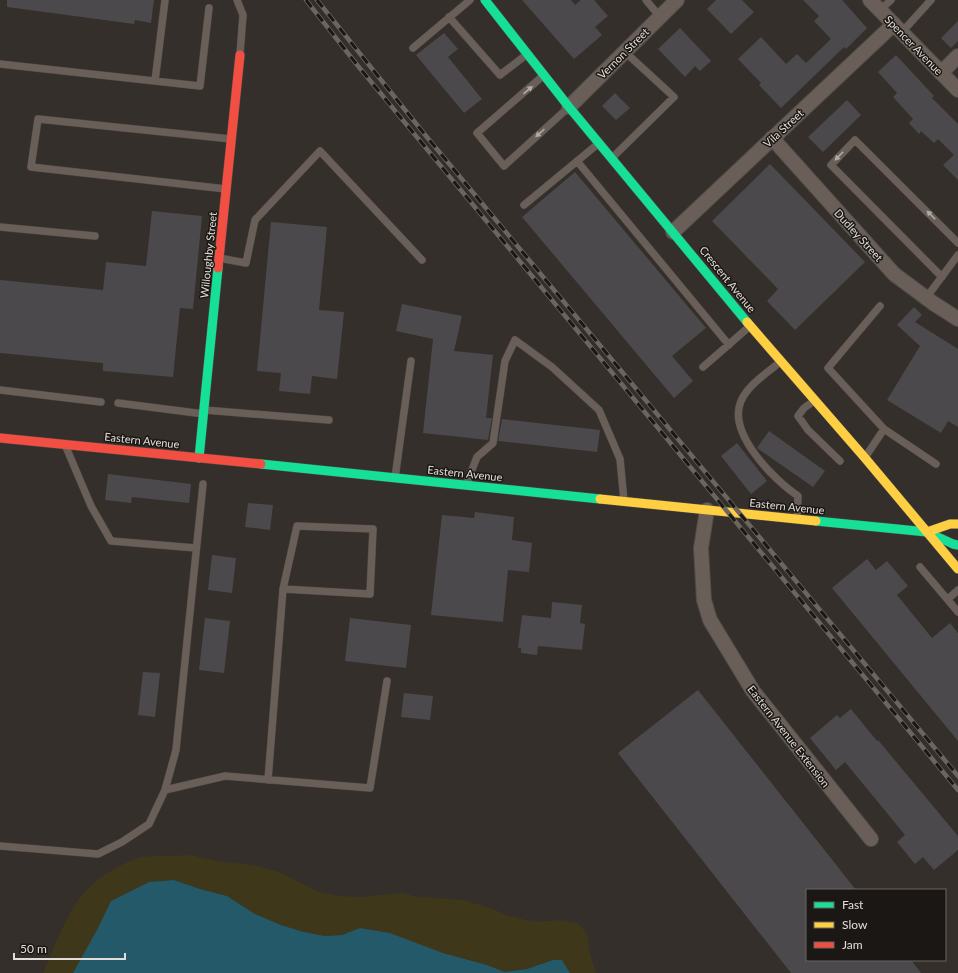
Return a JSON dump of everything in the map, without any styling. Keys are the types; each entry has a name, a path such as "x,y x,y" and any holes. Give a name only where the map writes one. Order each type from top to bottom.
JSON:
{"street":[{"name":"Crescent Avenue","path":"485,0 569,107 780,362 958,568"},
{"name":"Vernon Street","path":"569,107 677,0"},
{"name":"Spencer Avenue","path":"870,0 958,90"},
{"name":"Vila Street","path":"673,232 772,138 898,28"},
{"name":"Willoughby Street","path":"199,458 240,55"},
{"path":"941,73 958,56"},
{"name":"Dudley Street","path":"772,138 894,274 958,320"},
{"name":"Eastern Avenue","path":"0,438 927,532 958,545"},
{"name":"Eastern Avenue Extension","path":"707,510 701,548 704,600 710,620 752,691 871,839"},
{"name":"Eastern Avenue","path":"927,532 950,524 958,524"}],"lane":[{"path":"155,81 165,0"},
{"path":"237,0 243,14 240,55"},
{"path":"413,48 470,0"},
{"path":"646,0 660,16"},
{"path":"880,10 890,0"},
{"path":"898,28 931,0"},
{"path":"0,64 200,86 208,8"},
{"path":"449,17 500,75 527,54"},
{"path":"612,158 674,97 624,52"},
{"path":"544,75 477,134 504,166 569,107"},
{"path":"226,189 31,167 38,119 231,139"},
{"path":"942,277 831,165 855,140 958,243"},
{"path":"524,205 599,143"},
{"path":"219,258 246,263 255,220 320,151 422,260"},
{"path":"577,161 729,345"},
{"path":"0,227 95,236"},
{"path":"926,298 958,255"},
{"path":"880,306 828,368 884,429 936,464"},
{"path":"704,367 751,326"},
{"path":"466,485 476,457 493,443 505,361 515,340 552,367 599,410 620,459 624,502"},
{"path":"395,478 410,361"},
{"path":"780,362 747,392 741,402 738,413 739,423 750,447 772,476 798,496 797,519"},
{"path":"0,390 101,402"},
{"path":"814,401 804,408 798,416 808,430 840,461"},
{"path":"118,403 204,412 329,420"},
{"path":"864,458 884,429"},
{"path":"66,444 91,506 111,541 196,548"},
{"path":"0,846 98,854 122,842 149,824 165,790 176,750 203,484"},
{"path":"268,780 283,589 297,526 373,529 370,594 283,589"},
{"path":"920,567 958,612"},
{"path":"948,599 958,590"},
{"path":"165,790 224,776 370,788 387,681"}],"sand":[{"path":"190,855 218,861 252,865 279,872 319,892 340,896 361,897 401,893 419,897 462,900 491,908 509,916 526,920 539,922 559,920 577,923 587,933 590,954 596,973 570,973 562,960 553,960 527,969 505,972 487,965 443,953 390,933 360,928 342,935 325,936 304,932 281,925 255,914 227,896 174,880 149,882 111,901 99,928 73,973 43,973 66,920 76,903 89,888 105,874 124,864 143,857"}],"water":[{"path":"174,880 227,896 255,914 281,925 304,932 325,936 342,935 360,928 390,933 443,953 487,965 505,972 527,969 553,960 562,960 570,973 73,973 111,901 149,882"}],"building":[{"path":"7,0 154,0 151,23 135,20 134,24 7,7"},
{"path":"522,0 571,0 575,5 581,0 594,0 608,16 595,27 602,35 574,59"},
{"path":"716,0 742,0 754,12 731,34 707,9"},
{"path":"803,0 842,0 867,28 846,49 844,47 781,108 759,85 761,83 738,59 761,37 786,64 797,54 806,63 831,39 814,21 819,16"},
{"path":"958,21 958,41 951,48 941,38"},
{"path":"680,28 711,61 700,71 695,66 685,77 658,49"},
{"path":"444,33 458,49 448,57 482,99 464,113 416,55"},
{"path":"896,55 934,96 932,98 958,124 958,180 943,165 954,155 938,139 934,143 921,131 919,134 909,123 913,119 893,97 897,93 878,72"},
{"path":"615,93 630,108 616,120 602,106"},
{"path":"847,100 861,115 823,152 808,137"},
{"path":"770,164 865,262 795,330 767,301 778,289 712,221"},
{"path":"575,172 706,328 672,356 693,381 674,398 522,217"},
{"path":"152,211 202,216 193,309 180,308 173,377 103,371 103,363 0,353 0,280 103,290 106,262 146,266"},
{"path":"271,222 327,227 319,310 344,312 337,379 312,376 310,394 279,391 281,373 257,371"},
{"path":"402,304 462,316 454,351 493,355 486,418 492,418 488,440 423,433 433,339 396,331"},
{"path":"914,307 922,315 915,322 958,349 958,427 948,421 941,433 887,400 920,346 897,325"},
{"path":"502,419 600,430 597,452 498,441"},
{"path":"769,431 825,471 813,487 757,448"},
{"path":"737,443 767,481 751,494 721,456"},
{"path":"108,474 191,484 189,503 132,497 131,503 105,500"},
{"path":"248,503 273,505 270,530 245,527"},
{"path":"475,512 514,517 512,540 532,543 529,572 508,570 503,622 431,615 442,515 474,518"},
{"path":"212,555 236,558 232,593 208,590"},
{"path":"867,559 876,570 887,561 908,586 897,595 932,638 950,623 958,633 958,741 832,588"},
{"path":"552,602 582,605 580,623 585,624 582,650 538,646 537,655 521,653 521,648 518,648 522,615 551,618"},
{"path":"205,618 230,621 224,673 199,670"},
{"path":"350,618 411,625 406,668 345,661"},
{"path":"143,672 160,673 155,717 138,715"},
{"path":"698,690 855,889 806,889 806,961 912,961 921,973 791,973 618,753"},
{"path":"404,693 433,696 430,720 401,717"},
{"path":"851,709 958,836 958,850 934,870 923,857 915,864 897,842 905,835 845,762 836,770 810,738 837,715 840,718"}],"railway":[{"path":"306,0 358,66 958,790"},
{"path":"317,0 426,136 958,776"}],"traffic: fast":[{"path":"485,0 569,107 747,322"},
{"path":"199,458 218,268"},
{"path":"261,464 600,499"},
{"path":"816,521 927,532 958,545"}],"traffic: slow":[{"path":"747,322 865,458 958,569"},
{"path":"600,499 816,521"},
{"path":"927,532 950,524 958,524"}],"traffic: jam":[{"path":"218,268 240,55"},
{"path":"0,438 261,464"}]}
